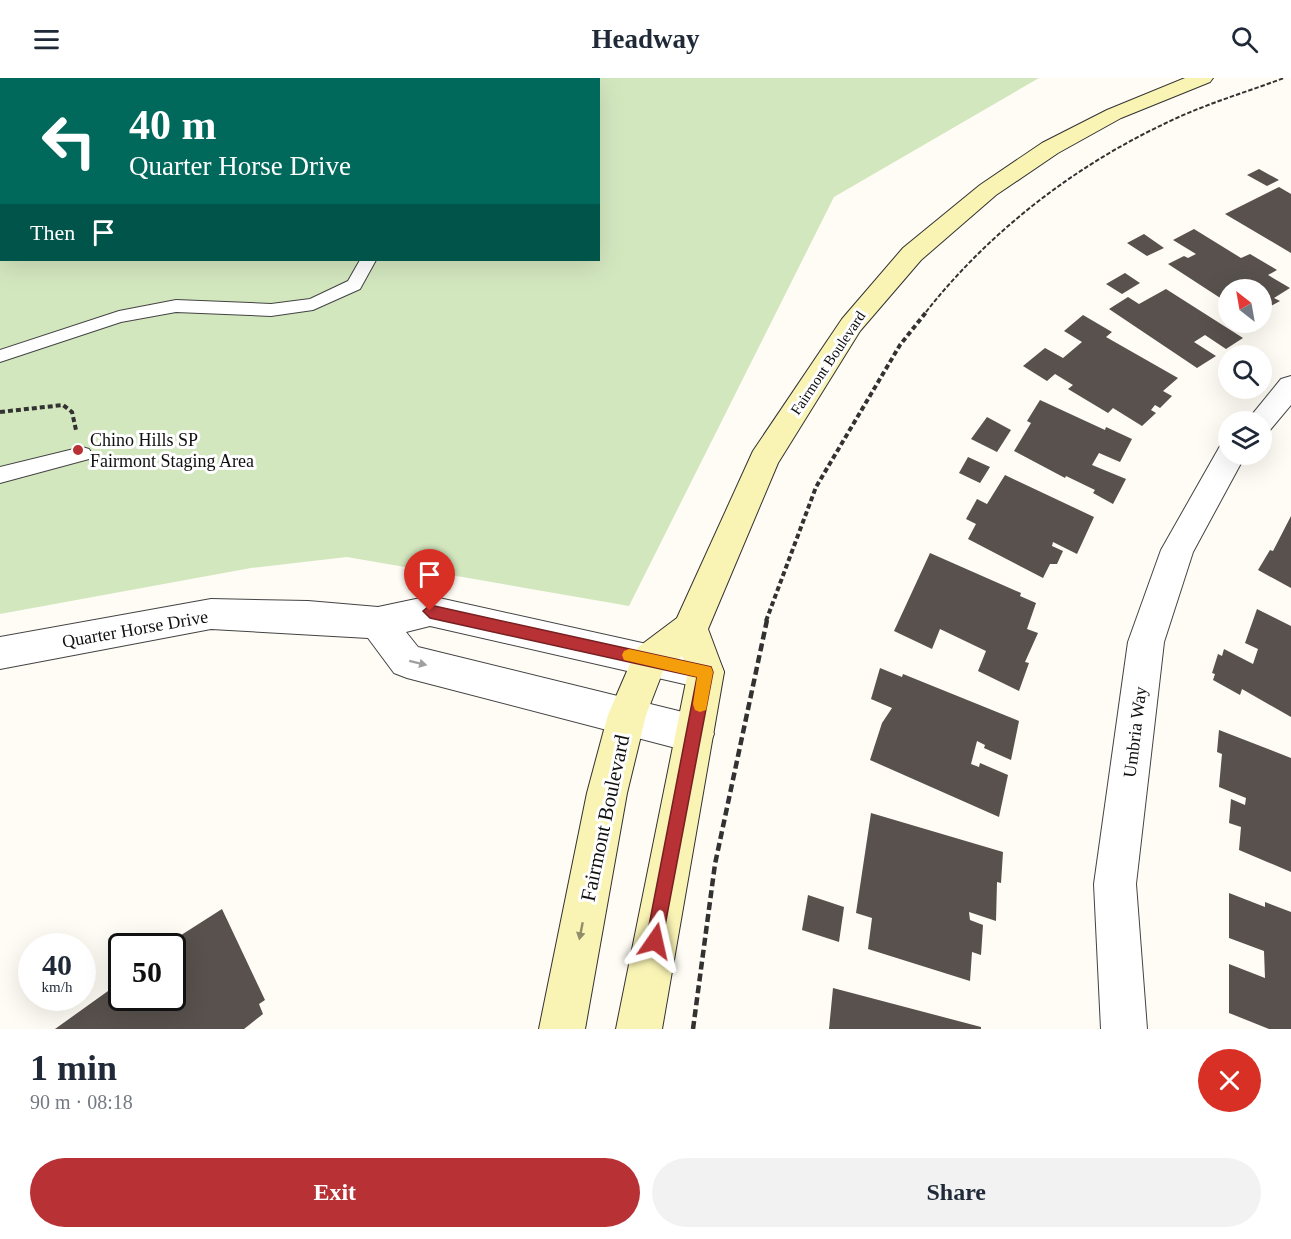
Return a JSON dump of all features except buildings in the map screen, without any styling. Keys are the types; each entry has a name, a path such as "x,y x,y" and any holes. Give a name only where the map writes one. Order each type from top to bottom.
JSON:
{"main road":[{"name":"Fairmont Boulevard","path":"562,1029 607,793 627,715 650,660 690,629 764,459 852,325 912,254 988,190 1050,148 1114,114 1203,78"},
{"path":"639,1029 706,672 690,629"}],"street":[{"path":"1269,411 1291,386"},
{"name":"Umbria Way","path":"1124,1029 1115,884 1146,642 1177,550 1225,465"},
{"name":"Quarter Horse Drive","path":"0,653 211,614 308,617 378,623 430,611 706,672"},
{"path":"378,623 407,661 695,734"}],"lane":[{"path":"0,356 118,317 176,306 271,310 313,304 354,285 368,261"},
{"path":"0,475 82,454"}],"path":[{"path":"693,1029 715,864 765,624 816,488 863,404 900,345 947,285 1002,230 1102,157 1166,123 1284,78"},
{"path":"0,412 63,405 72,412 82,454"}],"green space":[{"path":"600,78 1039,78 834,197 629,606 347,557 251,568 0,614 0,261 600,261"}],"slow traffic":[{"path":"629,655 706,672 700,704"}],"place":[{"name":"Chino Hills SP Fairmont Staging Area","path":"78,450"}],"route":[{"path":"430,611 706,672 655,941"}]}
